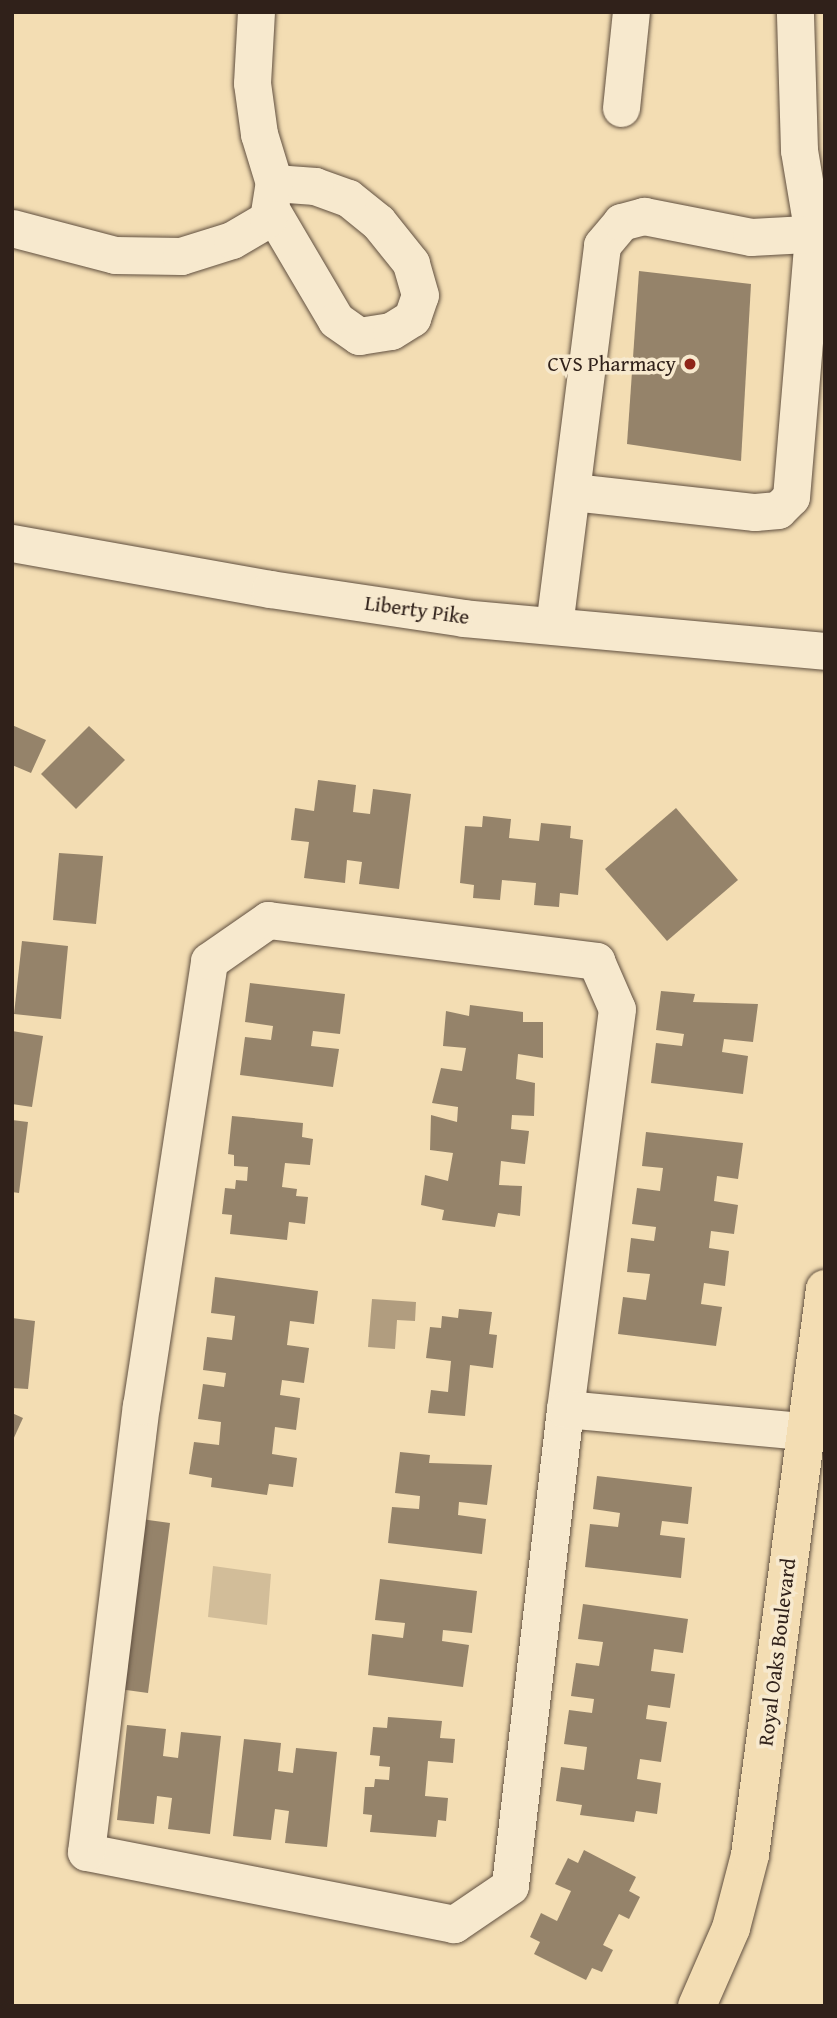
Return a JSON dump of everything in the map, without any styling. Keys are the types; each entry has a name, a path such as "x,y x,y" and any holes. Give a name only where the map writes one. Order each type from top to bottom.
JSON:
{"main road":[{"name":"Royal Oaks Boulevard","path":"696,2006 731,1928 750,1855 816,1431 825,1289"}],"street":[{"path":"12,228 115,255 181,256 232,240 273,198 259,134 252,83 256,12"},
{"path":"621,108 631,12"},
{"path":"573,492 755,512 778,510 791,497 819,233 799,149 795,12"},
{"path":"554,626 602,246 621,222 644,216 751,237 819,233"},
{"name":"Liberty Pike","path":"12,543 270,589 554,626 825,651"},
{"path":"268,920 596,961 617,1009 565,1409 510,1886 454,1924 86,1852 141,1406 209,961 268,920"},
{"path":"565,1409 816,1431"}],"shaded area":[{"path":"372,1299 416,1302 415,1321 397,1320 395,1349 368,1347"},
{"path":"213,1566 271,1574 267,1625 208,1617"}],"building":[{"name":"CVS Pharmacy","path":"639,271 751,284 741,461 627,444"},
{"path":"12,725 46,740 31,773 12,765"},
{"path":"89,726 125,760 76,809 41,774"},
{"path":"318,780 356,785 353,812 370,814 373,789 411,794 399,889 359,884 362,862 347,860 345,883 304,878 309,842 291,840 295,808 314,811"},
{"path":"676,808 738,880 667,941 605,869"},
{"path":"483,816 511,819 509,838 539,841 541,823 571,826 570,838 583,840 578,895 560,893 559,907 534,905 536,883 502,880 500,900 473,898 474,885 460,883 465,826 482,827"},
{"path":"59,853 103,856 96,924 53,920"},
{"path":"22,941 68,946 61,1019 14,1014"},
{"path":"250,983 345,994 340,1034 313,1031 311,1046 339,1049 333,1087 240,1075 245,1037 271,1040 273,1026 245,1022"},
{"path":"661,991 695,994 693,1002 758,1004 753,1042 724,1039 722,1052 748,1056 743,1094 651,1083 656,1043 682,1046 684,1034 656,1030"},
{"path":"470,1005 523,1012 523,1022 543,1022 543,1058 518,1054 516,1079 535,1083 534,1116 512,1115 511,1129 529,1131 525,1164 501,1161 499,1185 522,1186 520,1216 498,1213 495,1227 442,1220 444,1210 421,1205 425,1175 448,1181 453,1153 430,1150 431,1115 457,1122 458,1107 432,1103 441,1068 462,1071 466,1048 443,1046 446,1011 469,1016"},
{"path":"12,1031 43,1036 32,1107 12,1104"},
{"path":"232,1116 303,1123 302,1137 313,1139 310,1165 285,1163 282,1187 297,1189 296,1196 308,1197 305,1224 289,1222 287,1240 230,1234 232,1215 222,1214 225,1188 235,1189 236,1180 247,1181 248,1167 234,1166 234,1155 228,1154"},
{"path":"12,1120 28,1122 19,1193 12,1192"},
{"path":"646,1132 743,1143 738,1179 717,1176 714,1201 738,1205 734,1234 711,1231 709,1248 729,1251 725,1286 704,1283 701,1304 722,1307 716,1346 618,1334 623,1297 646,1300 650,1274 627,1272 631,1238 654,1241 656,1227 632,1224 637,1188 660,1191 663,1168 642,1166"},
{"path":"215,1277 318,1291 314,1324 290,1321 287,1345 309,1348 304,1383 282,1380 280,1395 300,1398 296,1430 275,1427 272,1454 297,1458 293,1487 269,1484 267,1495 211,1487 212,1478 189,1474 194,1442 219,1445 221,1422 198,1419 203,1384 224,1387 226,1373 203,1370 207,1337 232,1340 235,1316 211,1313"},
{"path":"459,1309 492,1312 489,1334 497,1335 493,1368 470,1365 465,1416 428,1413 431,1390 448,1392 451,1361 426,1358 430,1327 441,1328 442,1316 458,1318"},
{"path":"12,1318 35,1321 28,1389 12,1388"},
{"path":"12,1413 23,1418 12,1442"},
{"path":"400,1452 430,1455 429,1463 492,1465 487,1505 459,1502 458,1515 486,1519 482,1554 388,1543 392,1507 419,1509 420,1496 395,1493"},
{"path":"597,1476 692,1487 688,1524 662,1521 660,1535 685,1538 681,1578 585,1567 590,1524 618,1527 620,1513 593,1509"},
{"path":"141,1519 170,1523 148,1693 119,1689"},
{"path":"380,1579 477,1591 472,1633 443,1630 442,1641 469,1645 463,1687 368,1675 372,1634 403,1638 405,1623 375,1620"},
{"path":"583,1604 688,1619 683,1653 654,1649 651,1671 675,1674 670,1708 648,1705 646,1719 667,1722 661,1762 640,1759 637,1779 661,1783 657,1814 636,1811 634,1822 580,1815 582,1805 556,1801 561,1767 584,1770 587,1747 564,1744 569,1710 592,1713 594,1699 571,1696 576,1663 599,1666 603,1642 578,1639"},
{"path":"388,1717 442,1721 440,1738 455,1739 453,1763 428,1761 425,1796 448,1798 446,1821 438,1820 436,1837 370,1832 372,1815 363,1814 365,1787 374,1787 375,1779 389,1780 390,1767 379,1766 380,1756 370,1755 373,1727 387,1728"},
{"path":"127,1725 166,1729 163,1756 178,1758 181,1732 221,1736 210,1834 168,1829 172,1798 157,1796 154,1824 117,1820"},
{"path":"244,1739 281,1743 278,1771 293,1773 296,1748 337,1752 327,1847 285,1843 289,1811 275,1809 271,1840 233,1836"},
{"path":"584,1850 636,1877 629,1891 640,1897 629,1919 619,1914 603,1945 613,1950 602,1972 592,1968 586,1980 534,1954 540,1942 530,1937 541,1913 557,1921 571,1891 555,1884 568,1858 578,1863"}],"place":[{"name":"CVS Pharmacy","path":"690,364"}]}
